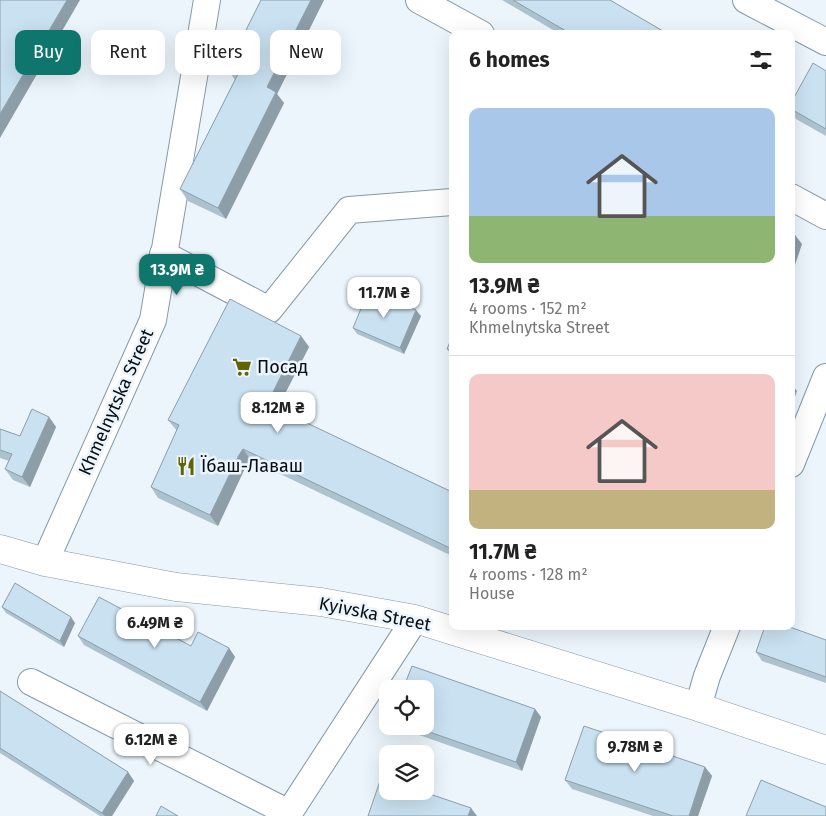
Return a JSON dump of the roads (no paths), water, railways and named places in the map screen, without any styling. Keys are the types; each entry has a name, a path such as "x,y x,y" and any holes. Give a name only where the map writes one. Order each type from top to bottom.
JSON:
{"main road":[{"name":"Kyivska Street","path":"0,548 45,562 176,587 321,602 415,619 449,630"},
{"name":"Kyivska Street","path":"450,630 698,707 826,750"}],"street":[{"name":"Khmelnytska Street","path":"45,562 153,320 207,0"},
{"path":"419,0 474,30"},
{"path":"746,0 771,25 787,30"},
{"path":"795,32 826,42"},
{"path":"795,199 826,216"},
{"path":"164,254 269,310 349,210 449,202"},
{"path":"795,454 826,377"},
{"path":"32,682 288,815 415,619"},
{"path":"698,707 707,676 725,630"}],"place":[{"name":"Посад","path":"242,367"},
{"name":"Їбаш-Лаваш","path":"186,466"}]}
